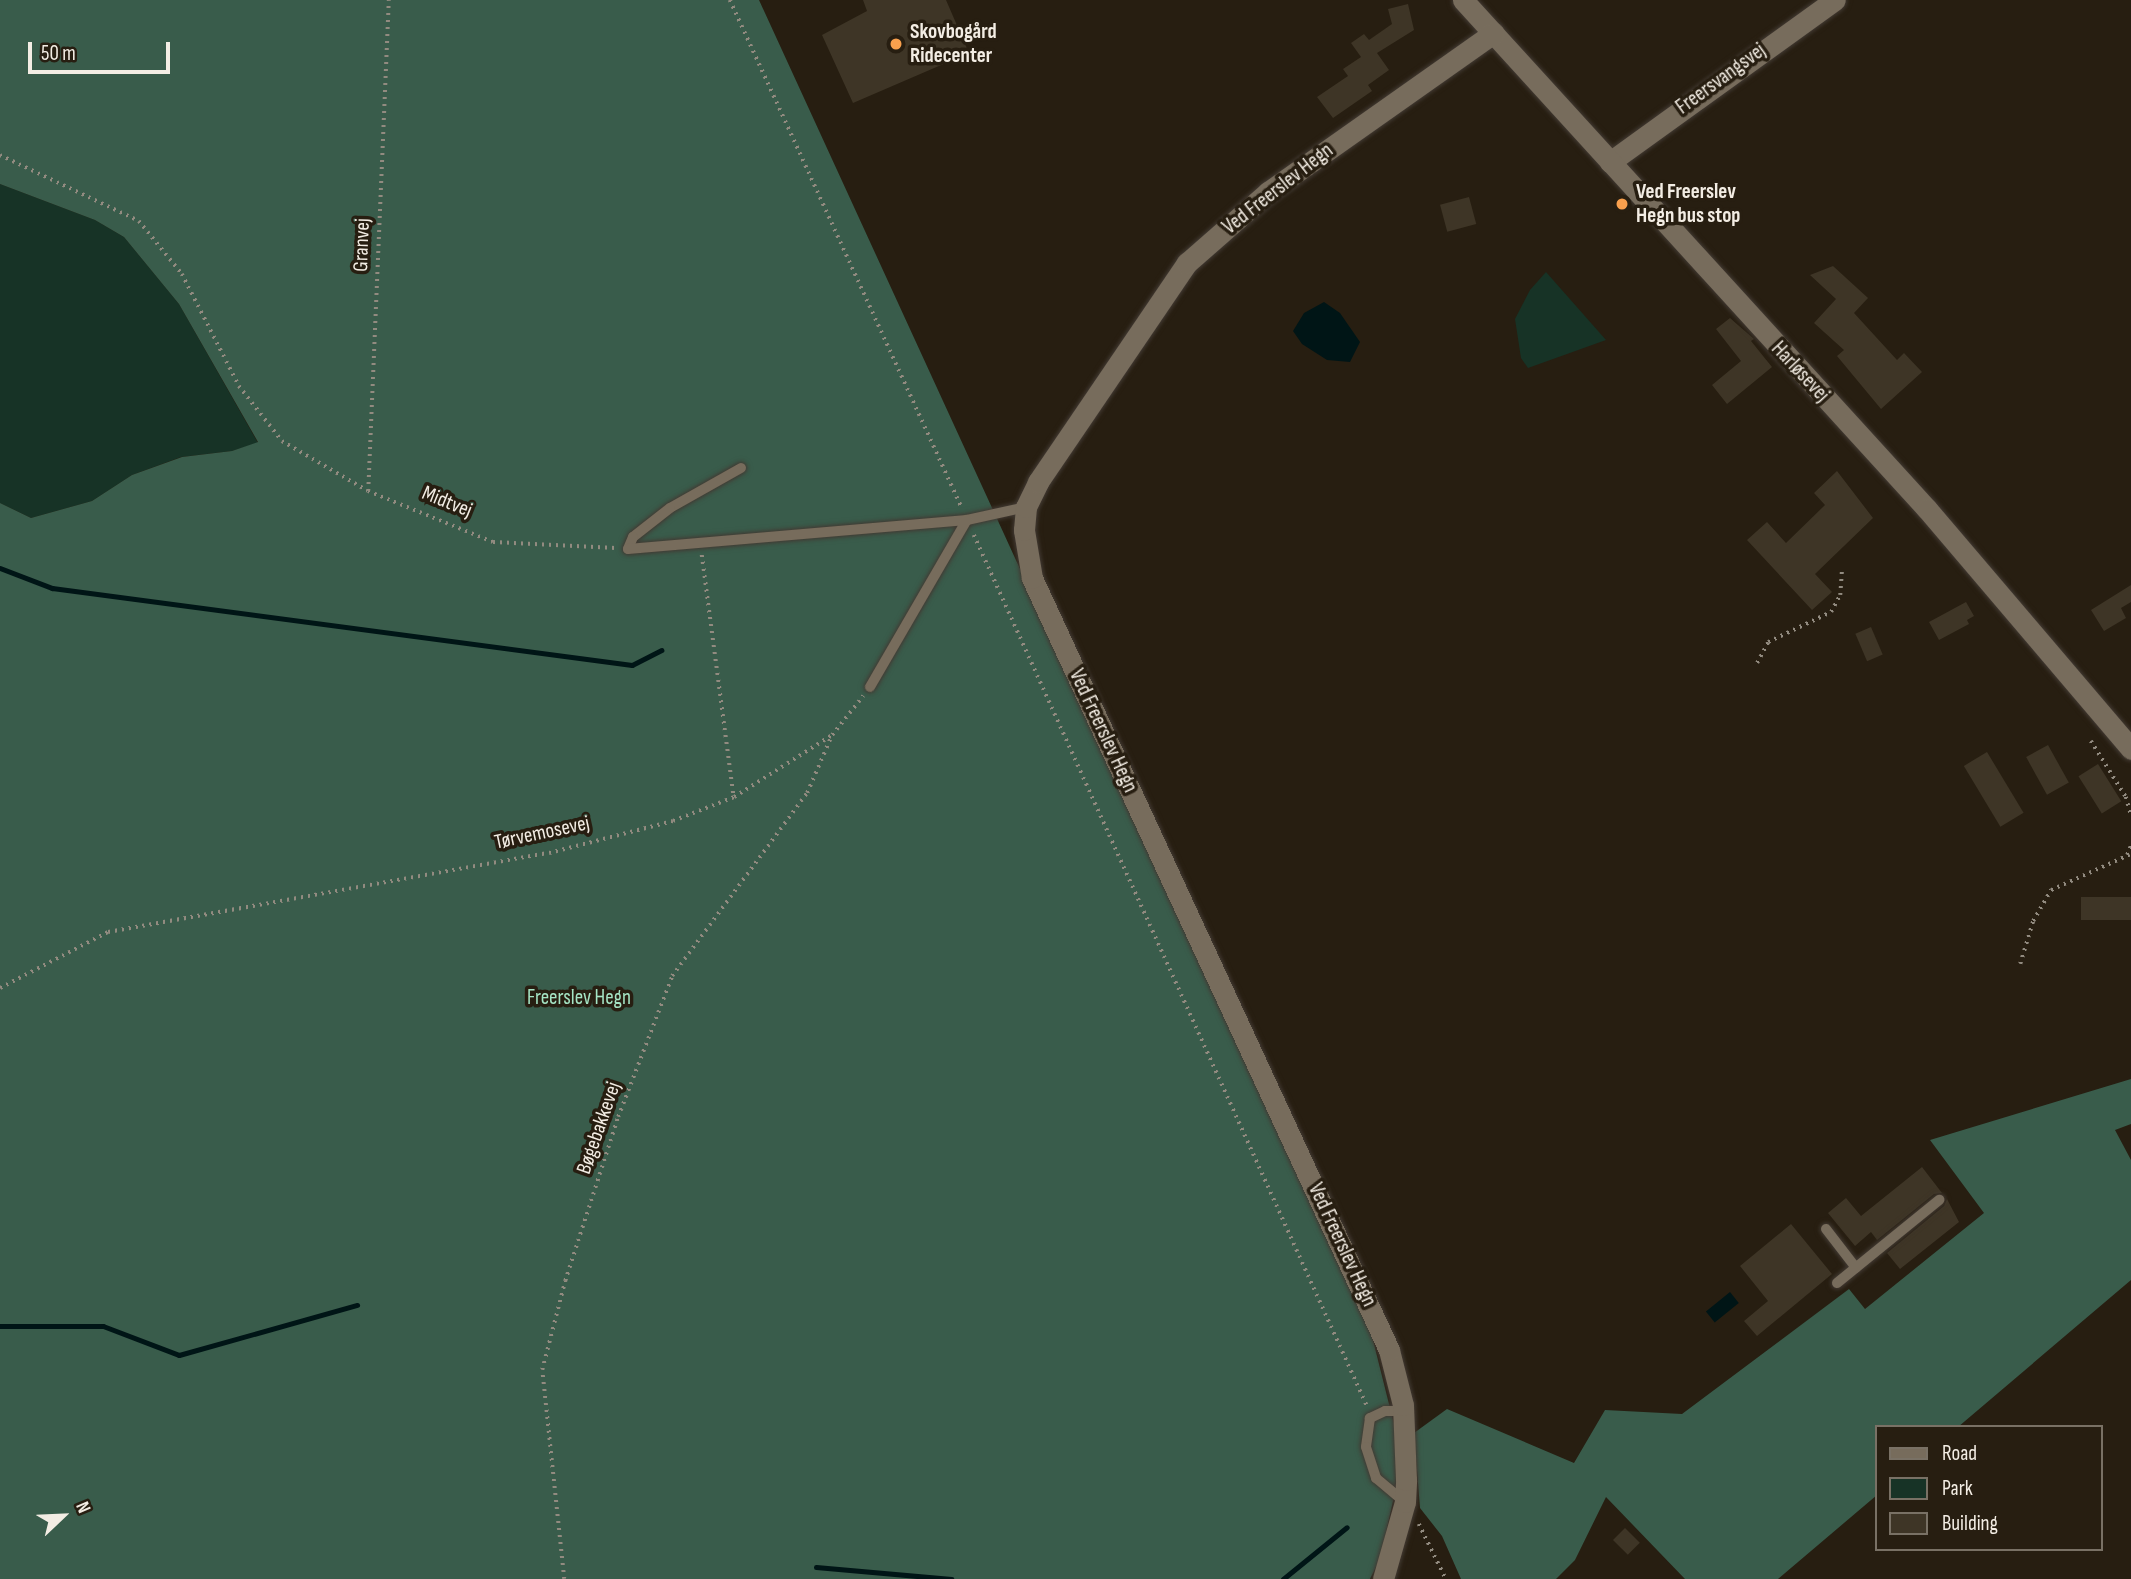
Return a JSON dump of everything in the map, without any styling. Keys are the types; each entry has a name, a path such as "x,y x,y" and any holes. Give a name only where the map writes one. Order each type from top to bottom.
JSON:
{"street":[{"name":"Harløsevej","path":"1463,0 1927,509 2131,749"},
{"name":"Freersvangsvej","path":"1611,162 1835,0"},
{"name":"Ved Freerslev Hegn","path":"1383,1579 1405,1502 1403,1412 1389,1350 1371,1306 1032,578 1025,552 1026,507 1038,482 1187,263 1268,192 1493,33"}],"lane":[{"path":"741,468 670,508 633,537 628,549 967,520 1026,507"},
{"path":"870,687 967,520"},
{"path":"1837,1283 1939,1200"},
{"path":"1826,1229 1856,1268"},
{"path":"1403,1412 1385,1411 1370,1418 1366,1447 1376,1478 1405,1502"}],"path":[{"name":"Granvej","path":"368,491 389,0"},
{"path":"730,0 1323,1303 1370,1418"},
{"name":"Midtvej","path":"0,155 139,221 182,274 239,386 282,441 368,491 493,542 628,549"},
{"path":"702,542 717,689 734,797"},
{"path":"1757,663 1768,642 1831,612 1840,595 1842,569"},
{"name":"Tørvemosevej","path":"0,988 108,932 549,853 673,821 734,797 832,735 870,687"},
{"name":"Bøgebakkevej","path":"564,1579 542,1370 601,1167 672,976 807,793 832,735"},
{"path":"2091,740 2126,797 2131,814"},
{"path":"2020,964 2033,921 2051,890 2129,855 2131,845"},
{"path":"1405,1502 1429,1539 1446,1579"}],"green space":[{"name":"Freerslev Hegn","path":"0,0 759,0 1372,1336 1395,1428 1396,1488 1380,1559 1370,1579 0,1579 0,503 31,518 92,501 132,475 182,457 232,451 258,442 179,304 124,237 95,220 0,184"},
{"path":"0,184 95,220 124,237 179,304 258,443 232,451 181,457 132,475 92,501 31,518 0,503"},
{"path":"1546,272 1606,340 1528,368 1521,358 1515,319 1530,290"},
{"path":"2131,1079 2131,1124 2115,1130 2131,1160 2131,1280 1960,1425 1876,1425 1876,1496 1778,1579 1685,1579 1606,1497 1575,1560 1556,1579 1461,1579 1442,1536 1420,1508 1414,1433 1447,1409 1574,1463 1605,1410 1682,1414 1849,1289 1865,1309 1984,1213 1930,1140"}],"shaded area":[{"path":"1324,302 1340,313 1360,342 1350,362 1327,360 1302,344 1293,331 1304,313"},
{"path":"1730,1292 1739,1303 1715,1322 1706,1312"}],"building":[{"name":"Skovbogård Ridecenter","path":"863,0 946,0 969,53 853,103 822,35 867,11"},
{"path":"1408,4 1414,30 1377,53 1389,70 1368,85 1372,91 1333,118 1317,97 1348,76 1343,69 1361,57 1351,43 1364,34 1369,40 1392,24 1388,9"},
{"path":"1469,197 1476,224 1447,232 1440,205"},
{"path":"1833,266 1868,298 1854,313 1897,360 1904,353 1922,372 1881,409 1837,356 1844,350 1814,323 1836,299 1810,275"},
{"path":"1730,318 1754,339 1751,341 1772,367 1727,404 1712,385 1741,361 1716,329"},
{"path":"1837,471 1873,518 1815,574 1832,592 1812,610 1747,540 1767,522 1786,543 1825,505 1814,493"},
{"path":"2131,585 2131,602 2121,608 2126,618 2104,631 2091,610"},
{"path":"1966,602 1974,616 1967,620 1969,624 1939,640 1929,622"},
{"path":"1871,627 1883,655 1867,661 1855,634"},
{"path":"2048,745 2069,783 2047,795 2026,757"},
{"path":"1987,752 2024,813 2000,827 1964,766"},
{"path":"2098,764 2121,801 2102,814 2078,776"},
{"path":"2081,897 2131,897 2131,920 2081,920"},
{"path":"1922,1167 1942,1193 1934,1194 1877,1240 1871,1232 1855,1246 1828,1213 1846,1198 1861,1216"},
{"path":"1947,1199 1959,1222 1900,1269 1887,1253 1944,1206"},
{"path":"1791,1224 1832,1274 1757,1336 1744,1321 1768,1301 1740,1266"},
{"path":"1625,1528 1640,1543 1628,1555 1613,1540"}],"waterway":[{"path":"0,568 52,588 632,665 661,650"},
{"path":"0,1326 103,1326 179,1355 357,1305"},
{"path":"1283,1579 1347,1527"},
{"path":"816,1567 951,1579"}],"place":[{"name":"Skovbogård Ridecenter","path":"896,44"},
{"name":"Ved Freerslev Hegn bus stop","path":"1622,204"}]}
